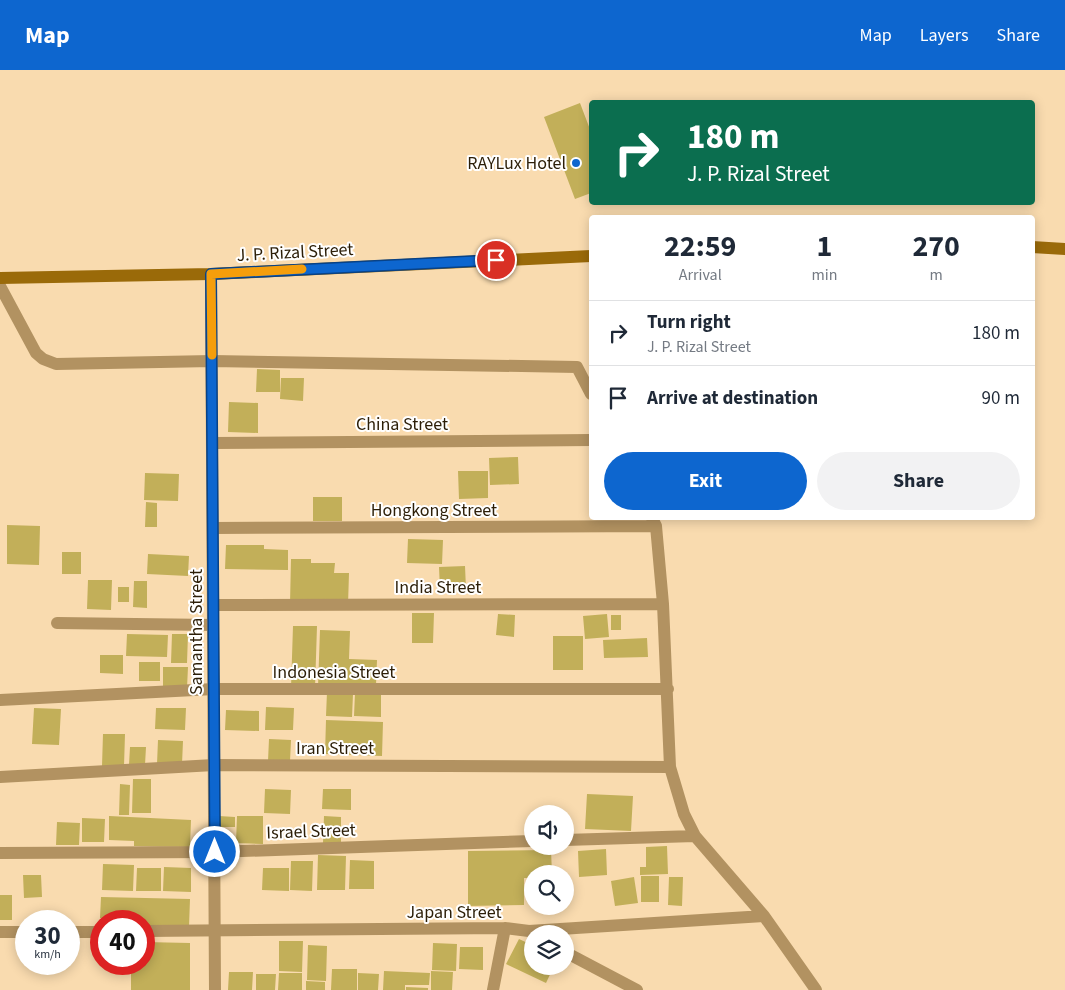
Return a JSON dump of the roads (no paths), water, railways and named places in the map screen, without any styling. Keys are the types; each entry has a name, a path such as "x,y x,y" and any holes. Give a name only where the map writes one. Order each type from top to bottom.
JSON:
{"main road":[{"path":"1035,247 1065,249"},
{"name":"J. P. Rizal Street","path":"0,278 211,274 589,256"}],"street":[{"name":"Samantha Street","path":"211,274 215,990"},
{"path":"0,286 36,352 44,359 56,364 212,361 577,367 589,390"},
{"name":"China Street","path":"212,443 589,440"},
{"path":"654,522 663,604 670,767 684,814 695,836 764,916 816,990"},
{"name":"Hongkong Street","path":"213,528 654,522"},
{"name":"India Street","path":"213,605 663,604"},
{"path":"57,623 213,625"},
{"name":"Indonesia Street","path":"0,700 214,689 668,689"},
{"name":"Iran Street","path":"0,777 214,764 670,767"},
{"path":"574,840 695,836"},
{"name":"Israel Street","path":"0,853 215,852 524,841"},
{"name":"Japan Street","path":"574,930 764,916"},
{"path":"493,990 505,928"},
{"name":"Japan Street","path":"155,931 505,928 524,932"},
{"path":"0,932 15,932"},
{"path":"574,957 637,990"}],"place":[{"name":"RAYLux Hotel","path":"576,163"}]}
